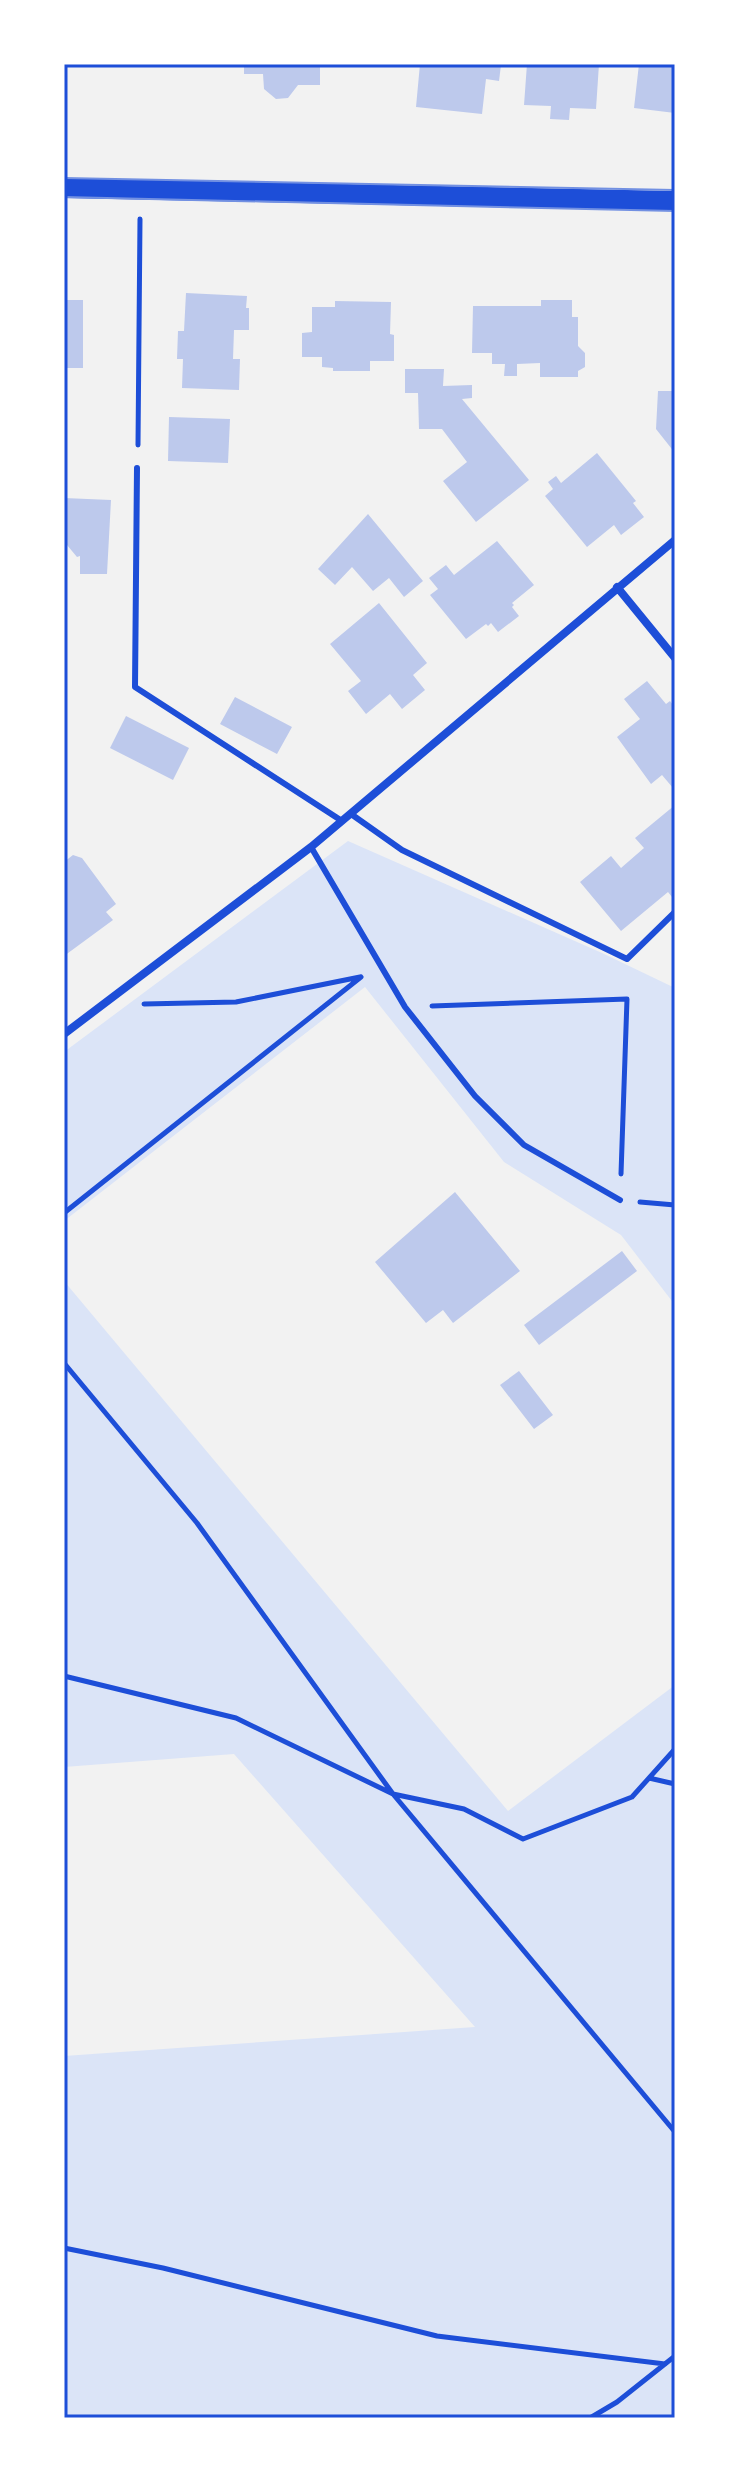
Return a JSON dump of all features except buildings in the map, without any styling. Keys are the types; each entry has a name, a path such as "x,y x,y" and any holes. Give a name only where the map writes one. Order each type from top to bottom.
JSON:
{"main road":[{"path":"64,188 675,201"}],"street":[{"path":"64,1034 311,847 675,540"},
{"path":"617,587 675,658"}],"lane":[{"path":"137,468 135,687 342,821"},
{"path":"351,814 402,850 627,959 675,912"},
{"path":"311,847 405,1007 475,1096 524,1145 620,1200"}],"path":[{"path":"137,468 141,190"},
{"path":"103,1005 236,1002 384,972"},
{"path":"64,1213 361,977"},
{"path":"405,1007 627,999 620,1200 675,1205"},
{"path":"64,1363 197,1523 393,1794 675,2132"},
{"path":"64,1676 236,1718 393,1794 464,1809 523,1839 632,1797 675,1749"},
{"path":"649,1778 675,1784"},
{"path":"64,2248 163,2268 437,2336 665,2364"},
{"path":"590,2418 617,2402 675,2356"}],"shaded area":[{"path":"348,841 675,988 675,1305 621,1235 504,1162 365,987 64,1221 64,1052"},
{"path":"64,1281 508,1811 675,1685 675,2418 64,2418 64,2056 475,2027 234,1754 64,1767"}],"tram line":[{"path":"64,178 675,190"},
{"path":"64,197 675,211"}]}
